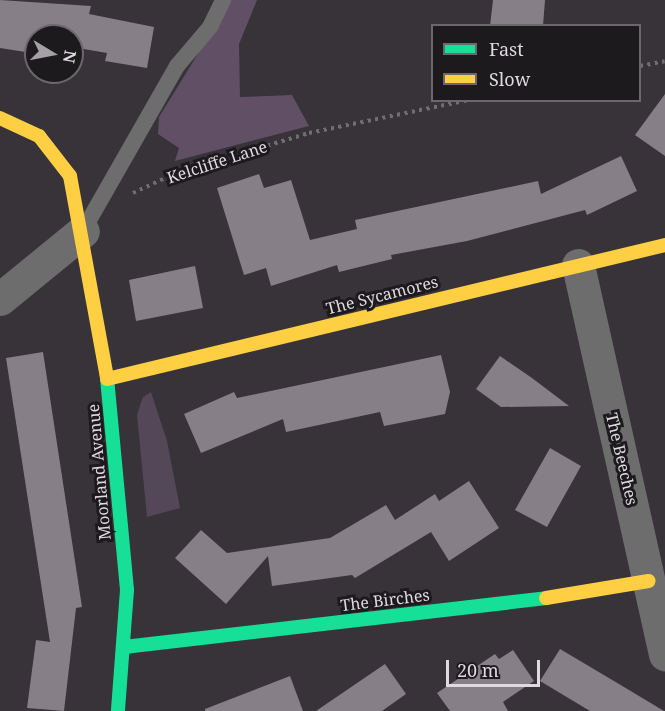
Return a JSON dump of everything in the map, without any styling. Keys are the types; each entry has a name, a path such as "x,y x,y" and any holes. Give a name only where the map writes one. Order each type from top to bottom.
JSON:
{"street":[{"name":"Moorland Avenue","path":"0,118 39,136 56,153 70,176 83,231 107,379 127,590 118,711"},
{"path":"0,299 83,231"},
{"name":"The Sycamores","path":"107,379 665,245"},
{"name":"The Beeches","path":"578,265 651,524 649,581 665,654"},
{"name":"The Birches","path":"124,647 572,595 649,581"}],"lane":[{"path":"83,231 177,66 210,27 223,0"}],"path":[{"path":"641,66 665,61"},
{"name":"Kelcliffe Lane","path":"128,195 174,174 309,133 459,102"}],"shaded area":[{"path":"231,0 257,0 239,44 240,97 292,95 309,126 175,161 179,148 158,134 159,117"},
{"path":"151,392 167,441 180,508 147,517 137,415 143,397"}],"building":[{"path":"0,0 91,6 89,14 154,27 147,68 105,61 107,53 84,49 84,24 24,24 24,52 0,48"},
{"path":"493,0 545,0 543,24 490,24"},
{"path":"665,94 665,156 635,135"},
{"path":"621,156 637,191 587,215 585,210 467,241 391,255 392,259 339,272 337,265 271,286 266,268 244,275 217,188 259,174 264,188 291,180 310,240 357,229 355,220 538,181 541,194"},
{"path":"195,266 203,308 136,321 129,280"},
{"path":"43,352 82,607 76,608 64,711 27,708 36,640 50,642 6,358"},
{"path":"441,355 450,392 445,414 384,426 380,412 286,432 283,419 201,453 184,414 234,392 237,398"},
{"path":"500,356 569,406 501,407 476,389"},
{"path":"550,448 581,466 547,527 515,510"},
{"path":"469,481 499,528 449,561 431,532 355,578 352,575 272,586 268,556 226,604 175,558 201,530 227,553 330,538 386,505 395,520 435,494 439,501"},
{"path":"560,649 664,711 590,711 540,681"},
{"path":"513,650 534,681 503,702 508,711 450,711 437,693 495,654 499,659"},
{"path":"385,664 406,694 382,711 316,711"},
{"path":"290,676 303,711 205,711 205,709"}],"traffic: fast":[{"path":"107,378 127,590 118,711"},
{"path":"124,647 546,598"}],"traffic: slow":[{"path":"0,118 39,136 70,176 107,378"},
{"path":"107,379 665,245"},
{"path":"546,598 649,581"}]}
